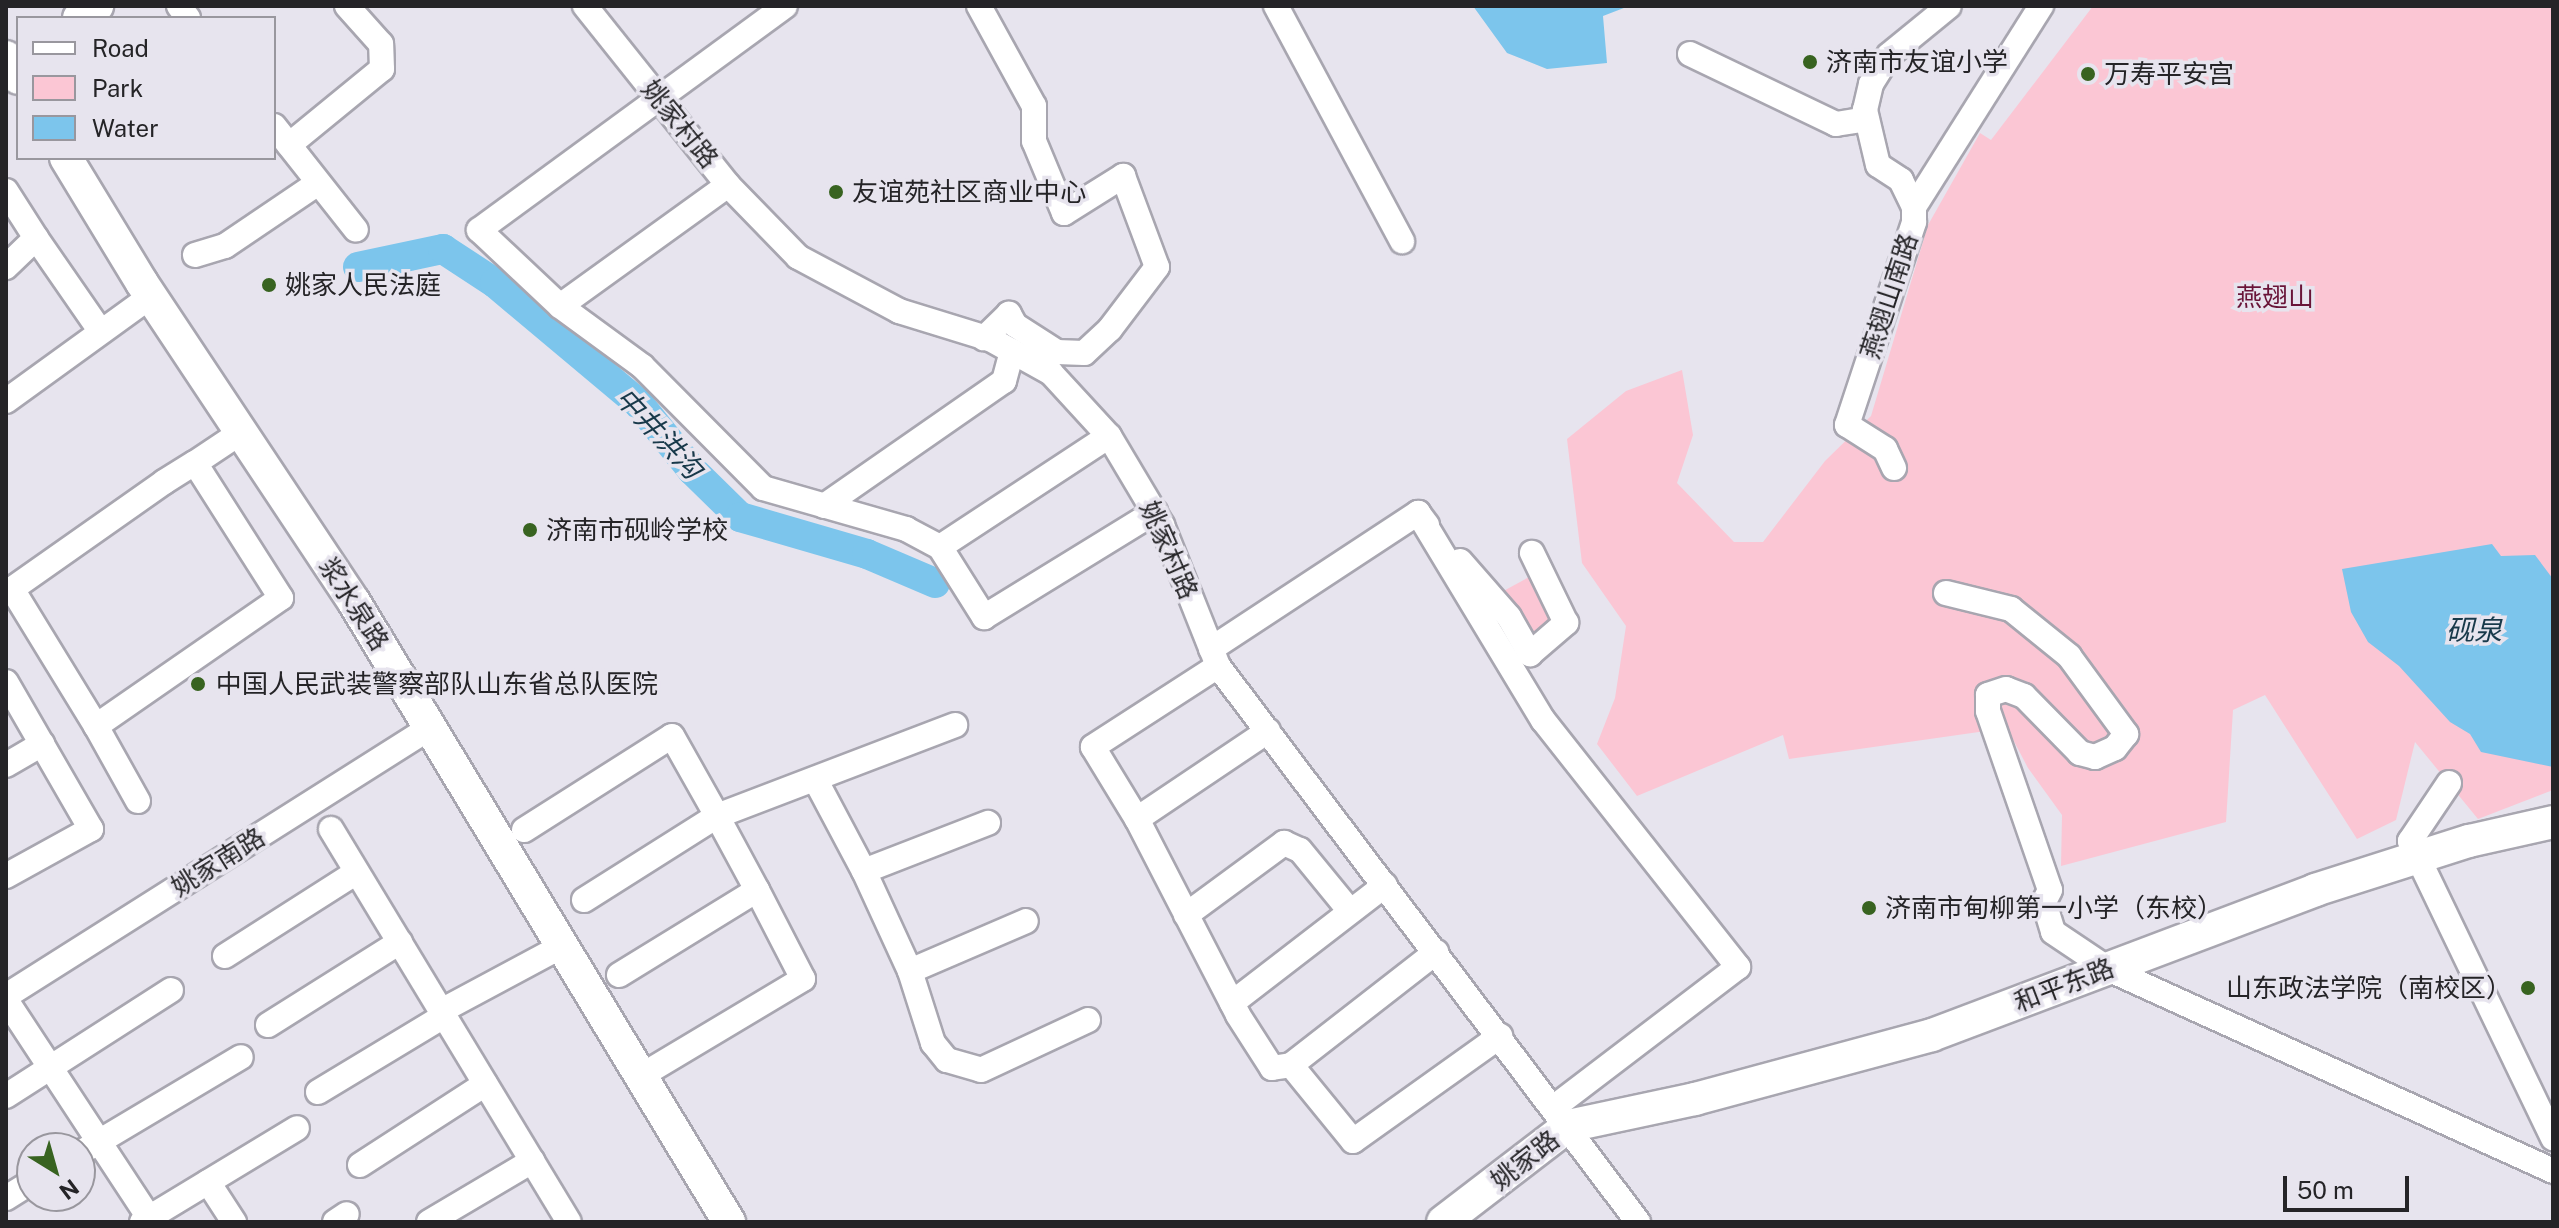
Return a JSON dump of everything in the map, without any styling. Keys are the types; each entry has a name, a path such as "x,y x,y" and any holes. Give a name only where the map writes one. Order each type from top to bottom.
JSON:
{"main road":[{"name":"浆水泉路","path":"67,160 151,296 431,727 729,1222"},
{"name":"和平东路","path":"1561,1116 1695,1099 1932,1035 2315,890 2469,841 2553,822"},
{"name":"姚家路","path":"1443,1222 1561,1116"}],"street":[{"path":"347,6 381,44 382,69 282,136 356,230"},
{"name":"姚家村路","path":"585,6 728,185 798,257 899,311 984,338 1051,373 1109,436 1155,512 1215,657 1638,1222"},
{"path":"785,6 661,100 479,230 560,306 642,366 763,488 906,529 940,547 984,617 1155,512"},
{"path":"979,6 1034,106 1034,141 1064,213 1123,176 1157,267 1110,329 1084,353 1057,352 1015,325 1009,314 984,338"},
{"path":"1276,6 1402,241"},
{"name":"燕翅山南路","path":"1894,468 1885,449 1847,425 1914,222 1914,207 1901,180 1878,165 1867,119 1871,84 1889,55 1949,6"},
{"path":"1914,207 2041,6"},
{"path":"1690,54 1836,124 1867,119"},
{"path":"195,255 225,246 318,183"},
{"path":"560,306 728,185"},
{"path":"6,191 101,332"},
{"path":"6,267 36,238"},
{"path":"6,401 151,296"},
{"path":"824,506 1004,381 1012,351"},
{"path":"138,801 9,585 240,433"},
{"path":"940,547 1109,436"},
{"path":"96,726 281,598 195,463"},
{"path":"1418,513 1093,747 1137,819 1232,1003 1272,1068 1291,1065 1436,952"},
{"path":"1418,513 1509,617 1530,654 1566,623 1532,553"},
{"path":"1418,513 1543,720 1738,967 1561,1116"},
{"path":"1946,593 2011,609 2069,656 2126,734 2115,748 2095,757 2080,753 2024,696 2006,689 1988,695 1988,711 2050,890 2044,902 2053,932 2108,969 2553,1171"},
{"path":"6,682 91,829 6,876"},
{"path":"584,900 717,816 955,725"},
{"name":"姚家南路","path":"6,998 431,727"},
{"path":"1137,819 1268,731"},
{"path":"524,830 672,736 803,979 641,1076"},
{"path":"6,765 42,744"},
{"path":"815,779 864,871 910,971 933,1043 947,1060 981,1070 1088,1020"},
{"path":"2449,783 2410,841 2553,1138"},
{"path":"864,871 988,823"},
{"path":"331,829 569,1222"},
{"path":"1186,915 1284,843 1300,850 1350,911"},
{"path":"225,956 357,872"},
{"path":"1232,1003 1385,885"},
{"path":"619,975 757,890"},
{"path":"910,971 1026,921"},
{"path":"268,1025 400,942"},
{"path":"318,1092 442,1013 562,946"},
{"path":"6,1096 171,990"},
{"path":"6,998 51,1069 82,1132"},
{"path":"1291,1065 1353,1141 1500,1036"},
{"path":"96,1143 241,1057"},
{"path":"360,1165 485,1084"},
{"path":"96,1156 146,1220 297,1128"},
{"path":"429,1222 532,1161"},
{"path":"208,1182 234,1222"}],"green space":[{"name":"燕翅山","path":"2093,6 2553,6 2553,790 2478,819 2415,742 2396,820 2357,839 2265,695 2233,710 2226,822 2061,866 2062,815 2028,768 2007,728 1789,759 1783,735 1637,796 1597,744 1615,698 1626,626 1582,563 1567,439 1626,391 1682,370 1693,435 1677,483 1734,542 1763,542 1825,461 1871,416 1928,225 1980,133 1991,140"},
{"path":"1529,577 1556,621 1529,642 1498,594"}],"water":[{"path":"1473,6 1629,6 1603,16 1607,63 1547,69 1507,53"},
{"name":"砚泉","path":"2492,544 2501,556 2535,555 2553,579 2553,767 2481,752 2470,734 2450,722 2399,666 2368,642 2351,612 2342,569"}],"waterway":[{"name":"中井洪沟","path":"358,267 443,249 495,283 639,404 692,470 740,517 867,554 935,583"}],"place":[{"name":"济南市友谊小学","path":"1810,62"},
{"name":"万寿平安宫","path":"2088,74"},
{"name":"友谊苑社区商业中心","path":"836,192"},
{"name":"姚家人民法庭","path":"269,285"},
{"name":"济南市砚岭学校","path":"530,530"},
{"name":"中国人民武装警察部队山东省总队医院","path":"198,684"},
{"name":"济南市甸柳第一小学（东校）","path":"1869,908"},
{"name":"山东政法学院（南校区）","path":"2528,988"}]}
